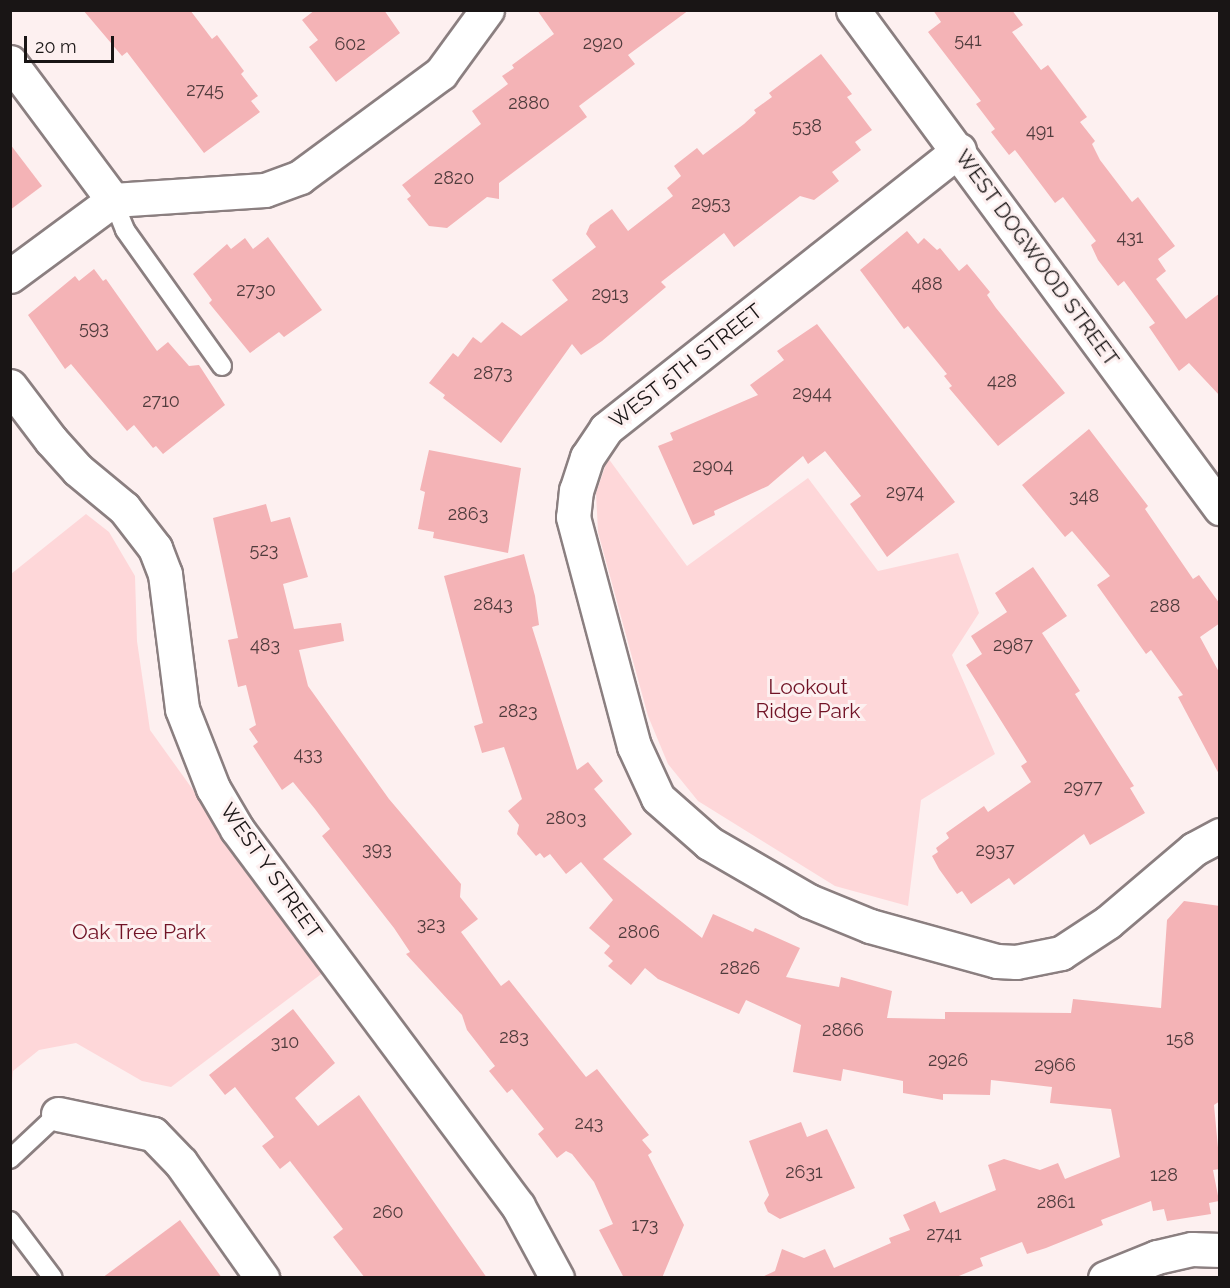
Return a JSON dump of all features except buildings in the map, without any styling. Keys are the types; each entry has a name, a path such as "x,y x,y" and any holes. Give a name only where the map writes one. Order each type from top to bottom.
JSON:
{"street":[{"name":"WEST DOGWOOD STREET","path":"852,10 959,150 1220,508"},
{"path":"10,276 113,200 265,190 300,177 441,73 480,14"},
{"path":"10,62 113,200"},
{"name":"WEST 5TH STREET","path":"959,150 606,429 587,457 576,490 573,518 634,746 658,798 709,843 808,901 870,926 997,961 1016,962 1061,953 1084,939 1194,849 1220,835"},
{"name":"WEST Y STREET","path":"10,386 51,440 78,470 124,508 155,548 165,574 182,709 213,788 237,829 518,1206 557,1278"},
{"path":"58,1114 153,1134 181,1163 262,1278"},
{"path":"1105,1278 1176,1252 1220,1250"}],"lane":[{"path":"113,200 125,230 222,366"},
{"path":"10,1159 58,1114"},
{"path":"10,1221 53,1278"}],"green space":[{"name":"Lookout Ridge Park","path":"608,458 687,566 808,478 878,571 958,553 979,613 952,655 995,754 921,800 908,906 835,886 698,801 668,764 648,716 598,532 596,493"},
{"name":"Oak Tree Park","path":"86,514 109,532 135,576 137,641 150,730 324,972 171,1087 142,1081 76,1043 39,1050 13,1071 11,1095 11,574"}]}
